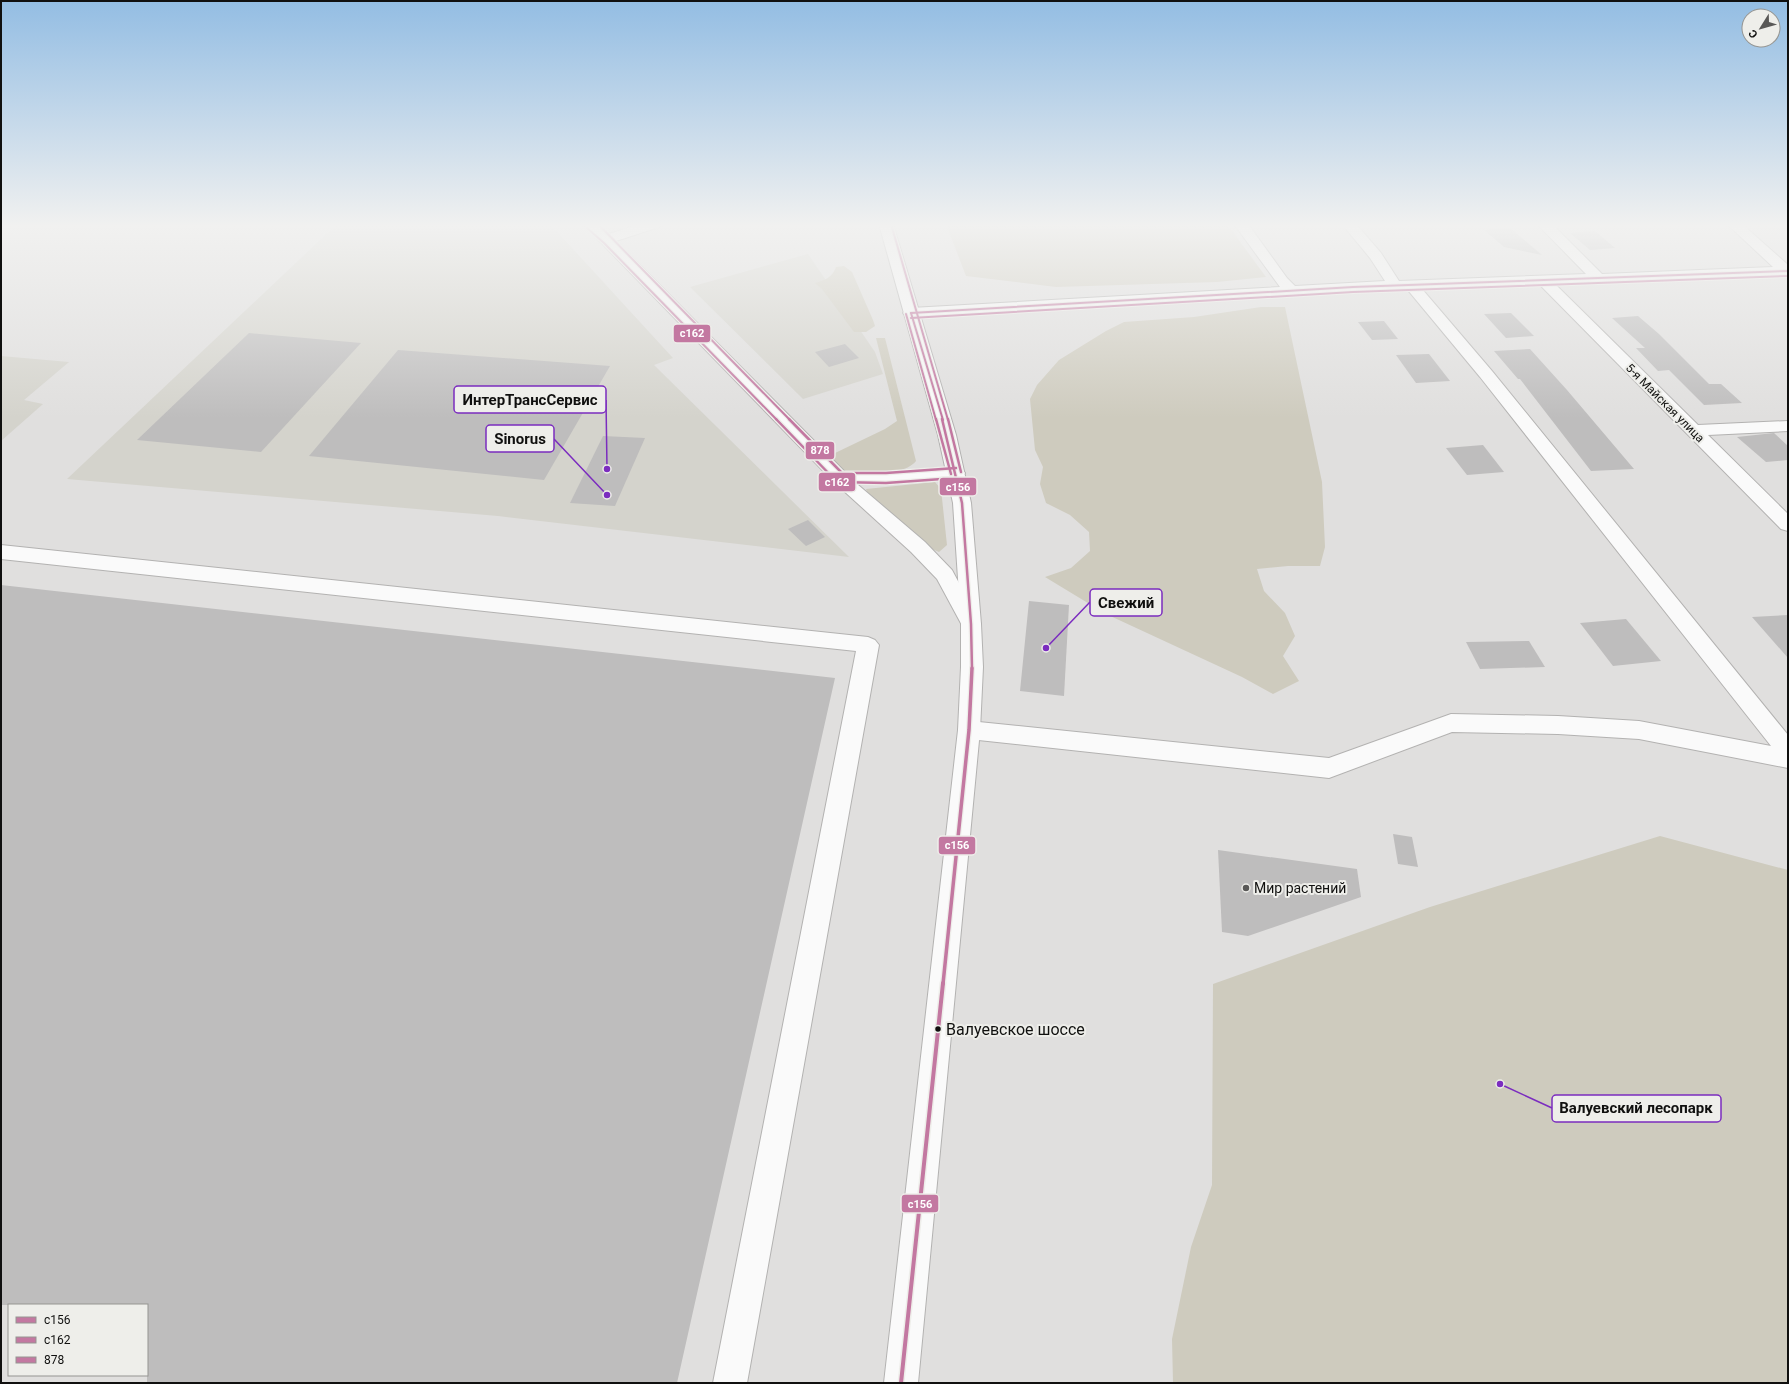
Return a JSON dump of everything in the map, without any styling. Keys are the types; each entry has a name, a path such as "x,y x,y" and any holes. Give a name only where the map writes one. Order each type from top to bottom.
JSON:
{"street":[{"path":"655,289 840,478 918,547 945,575 971,624"},
{"path":"901,1383 969,730 972,667 971,624 962,503 956,473 904,289"},
{"path":"911,313 1320,289"},
{"path":"1406,289 1486,374 1785,752"},
{"name":"5-я Майская улица","path":"1552,289 1788,525"},
{"path":"1693,430 1788,426"},
{"path":"840,478 886,478 956,473"},
{"path":"1,552 868,645 730,1383"},
{"path":"969,730 1329,768 1451,723 1558,724 1639,730 1785,752"}],"shaded area":[{"path":"269,289 609,289 673,358 654,365 849,557 498,516 67,479"},
{"path":"692,289 832,289 875,352 883,374 803,399"},
{"path":"822,289 859,289 875,326 866,332 854,332"},
{"path":"1261,307 1285,307 1322,482 1325,547 1320,566 1288,566 1257,569 1264,591 1285,613 1295,636 1283,656 1299,681 1273,694 1242,677 1106,614 1045,577 1071,568 1090,551 1089,532 1070,515 1046,503 1040,484 1043,467 1035,450 1030,399 1037,385 1059,360 1106,331 1124,322 1194,317"},
{"path":"876,338 885,338 916,461 902,470 893,472 847,473 837,465 833,454 885,429 897,421"},
{"path":"1,356 69,362 24,400 43,404 1,441"},
{"path":"935,482 941,489 947,545 939,552 932,549 867,492 866,489"},
{"path":"1660,836 1788,870 1788,1383 1173,1383 1172,1339 1191,1247 1212,1185 1213,984 1430,907"}],"building":[{"path":"1511,313 1534,336 1506,338 1484,314"},
{"path":"1638,316 1659,334 1709,384 1721,384 1742,403 1704,405 1669,370 1658,371 1636,348 1645,348 1612,318"},
{"path":"1384,321 1398,339 1372,340 1358,322"},
{"path":"249,333 361,343 261,452 137,440"},
{"path":"845,344 859,358 829,367 815,352"},
{"path":"1530,349 1634,469 1591,471 1520,379 1518,379 1494,351"},
{"path":"398,350 610,366 544,480 309,456"},
{"path":"1429,354 1450,381 1416,383 1396,355"},
{"path":"1774,433 1788,446 1788,460 1766,462 1737,437"},
{"path":"603,436 645,438 615,506 570,503"},
{"path":"1483,445 1504,472 1467,475 1446,448"},
{"path":"808,520 825,537 806,546 788,529"},
{"path":"1,585 835,678 677,1383 147,1383 148,1304 1,1305"},
{"path":"1029,601 1069,605 1064,696 1020,691"},
{"path":"1788,615 1788,658 1752,617"},
{"path":"1626,619 1661,661 1613,666 1580,623"},
{"path":"1529,641 1545,667 1480,669 1466,642"},
{"path":"1393,834 1412,837 1418,867 1398,864"},
{"path":"1218,850 1357,869 1361,897 1248,936 1222,932"}],"transit line":[{"name":"с162","path":"648,289 837,482 886,483 956,478"},
{"name":"878","path":"661,289 842,473 886,473 956,468"},
{"name":"878","path":"910,289 949,423 961,472"},
{"name":"с156","path":"911,313 1326,289"},
{"name":"с162","path":"911,318 1353,292 1446,289"},
{"name":"с156","path":"901,1383 969,730 972,667 971,624 962,503 947,435 911,313"},
{"name":"с162","path":"906,314 951,474"}],"place":[{"name":"ИнтерТрансСервис","path":"607,469"},
{"name":"Sinorus","path":"607,495"},
{"name":"Свежий","path":"1046,648"},
{"name":"Мир растений","path":"1246,888"},
{"name":"Валуевское шоссе","path":"938,1029"},
{"name":"Валуевский лесопарк","path":"1500,1084"}]}
